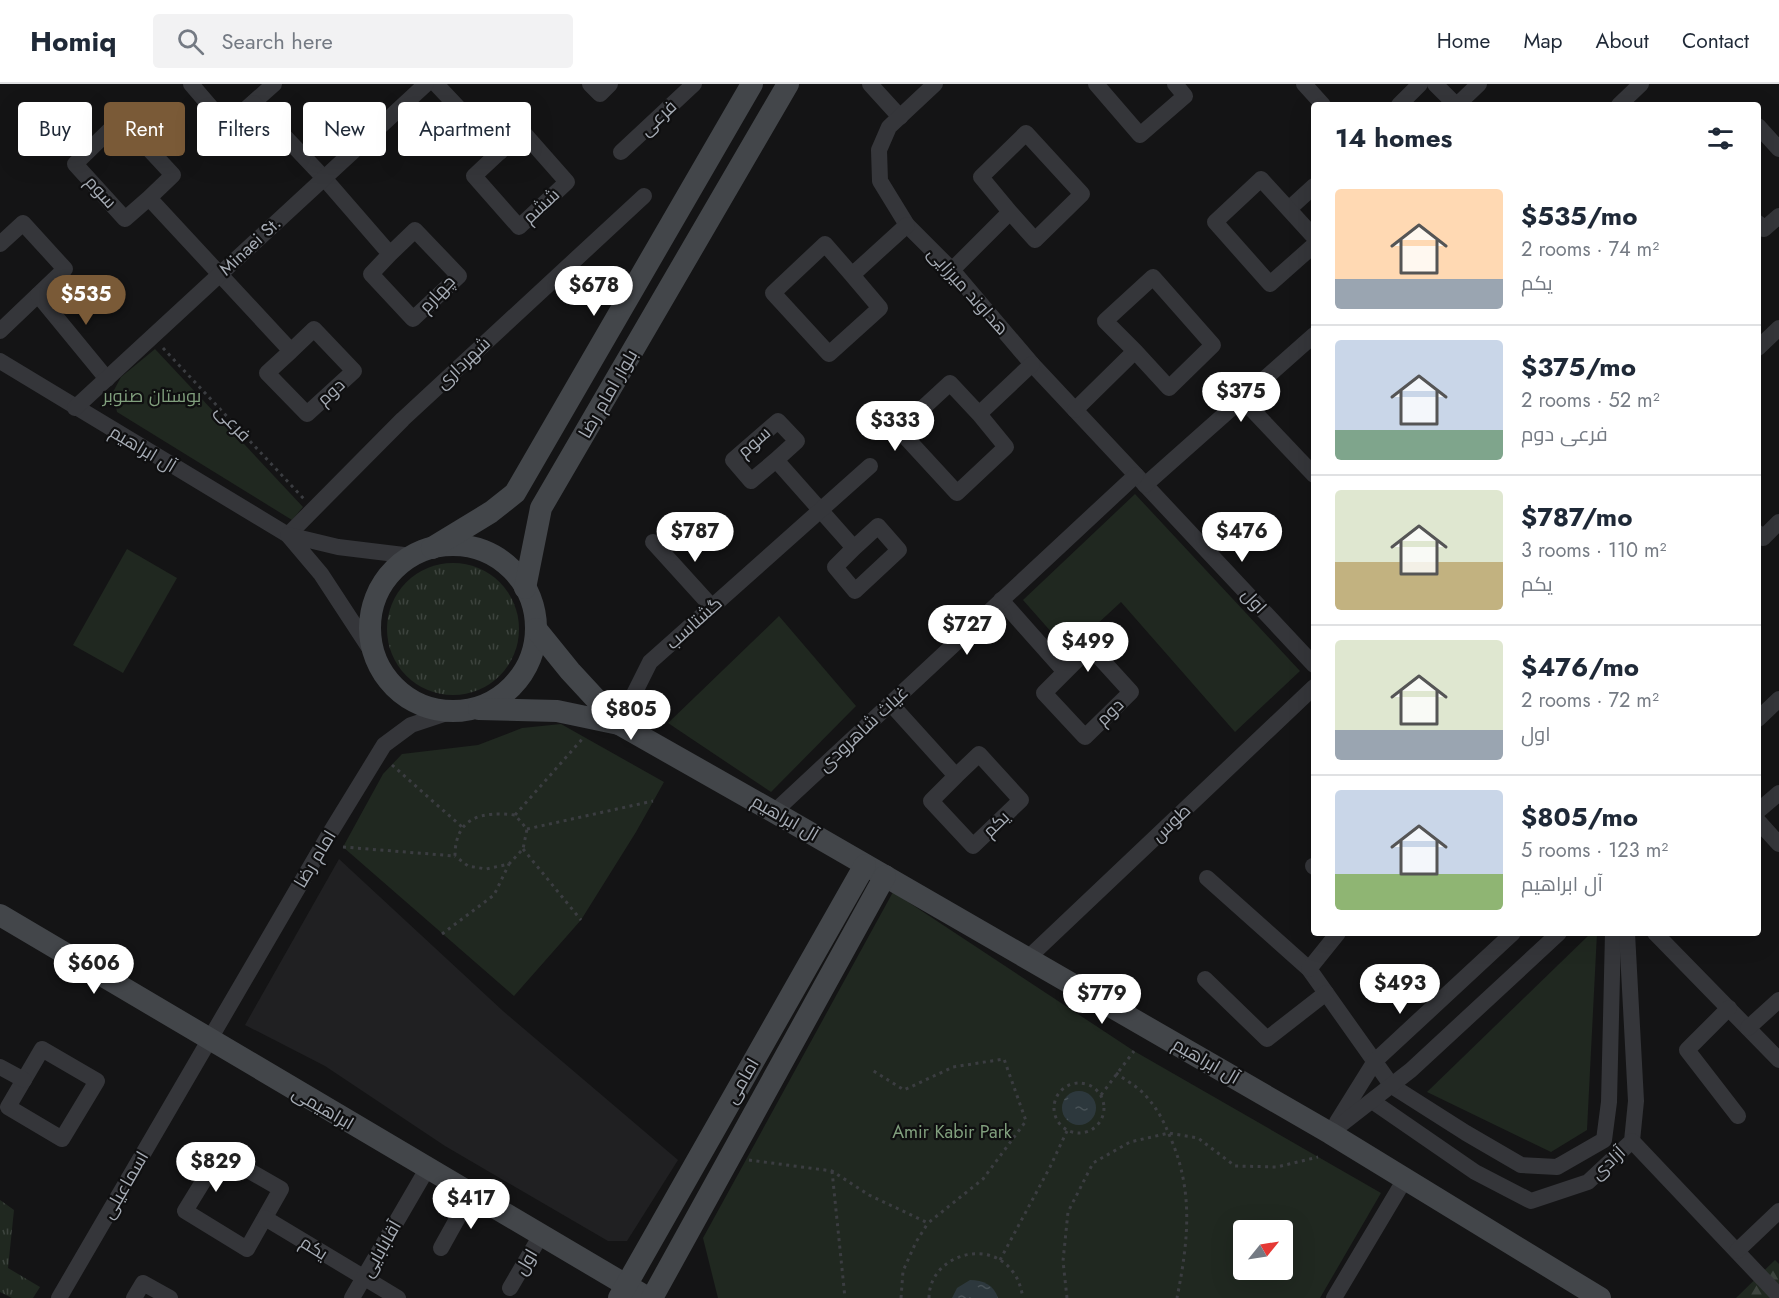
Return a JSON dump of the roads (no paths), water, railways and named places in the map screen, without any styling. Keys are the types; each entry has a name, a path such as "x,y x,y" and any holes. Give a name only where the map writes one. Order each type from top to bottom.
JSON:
{"main road":[{"name":"بلوار امام رضا","path":"422,552 491,512 515,493 752,84"},
{"name":"بلوار امام رضا","path":"525,588 541,508 788,84"},
{"path":"464,710 494,700 511,688 525,671 533,651 536,629 533,608 525,588 512,570 495,557 476,548 454,545 422,552 394,570 380,588 372,610 370,633 374,655 384,674 397,689 414,701 432,709 464,710 557,711 619,724"},
{"path":"536,629 570,671 619,724"},
{"name":"آل ابراهیم","path":"619,724 1330,1133 1600,1298"},
{"name":"امامی","path":"623,1292 865,865"},
{"name":"امامی","path":"650,1298 885,876"},
{"name":"ابراهیمی","path":"0,916 541,1235 623,1292 650,1298"}],"street":[{"path":"191,84 207,102"},
{"path":"254,102 274,84"},
{"name":"Minaei St.","path":"75,408 426,84"},
{"path":"436,84 453,102"},
{"path":"590,84 600,94 610,84"},
{"name":"فرعی","path":"621,152 694,84"},
{"path":"870,84 900,117"},
{"name":"هداوند میرزایی","path":"935,84 889,127 879,150 880,181 907,225 952,270 1032,364 1141,480"},
{"path":"1096,84 1140,135 1185,96 1174,84"},
{"path":"1304,84 1320,102"},
{"path":"1402,102 1420,84"},
{"path":"1435,84 1453,102"},
{"path":"1459,102 1479,84"},
{"path":"1622,102 1641,84"},
{"name":"سوم","path":"122,119 173,175 149,198 125,219 75,164 122,119"},
{"path":"1761,129 1779,149"},
{"name":"ششم","path":"522,131 567,182 519,227 474,176 500,152 522,131"},
{"path":"1026,134 1082,194 1035,240 1010,212 981,177 1026,134"},
{"path":"291,143 390,254"},
{"path":"1311,233 1261,178 1215,222 1270,284 1311,248"},
{"path":"1290,208 1311,189"},
{"name":"شهرداری","path":"288,535 403,419 644,196"},
{"path":"149,198 291,351"},
{"path":"952,270 1010,212"},
{"path":"1761,226 1764,229 1779,216"},
{"path":"0,244 23,223 65,269 0,331"},
{"path":"852,275 907,225"},
{"name":"چهارم","path":"416,230 459,276 413,320 371,274 390,254 416,230"},
{"path":"825,244 852,275 880,308 829,354 773,293 825,244"},
{"path":"1153,277 1213,345 1169,388 1135,351 1105,321 1153,277"},
{"path":"38,295 107,379"},
{"path":"1761,345 1779,328"},
{"name":"دوم","path":"314,329 354,371 307,414 267,373 291,351 314,329"},
{"name":"غیاث شاهرودی","path":"774,812 1001,600 1141,480 1242,399 1311,338"},
{"path":"1075,410 1135,351"},
{"name":"آل ابراهیم","path":"0,362 288,535"},
{"path":"979,414 1032,364"},
{"path":"950,383 979,414 1006,447 957,493 899,430 950,383"},
{"path":"1242,399 1311,472"},
{"name":"سوم","path":"776,460 821,510"},
{"name":"گشتاسب","path":"619,724 650,662 870,465"},
{"name":"اول","path":"1141,480 1311,663"},
{"path":"821,510 854,548"},
{"path":"1761,536 1763,538 1779,522"},
{"path":"288,535 339,547 422,552"},
{"path":"288,535 321,574 374,655"},
{"path":"653,542 712,607"},
{"path":"1001,600 1065,672"},
{"name":"دوم","path":"1090,647 1131,692 1085,737 1044,693 1065,672 1090,647"},
{"name":"طوس","path":"1028,958 1311,690"},
{"path":"1761,716 1779,699"},
{"path":"890,704 957,776"},
{"name":"امام رضا","path":"209,1040 384,745 411,725 464,710"},
{"name":"یکم","path":"979,754 1021,800 973,846 931,801 957,776 979,754"},
{"path":"1761,808 1779,793"},
{"path":"1761,824 1779,844"},
{"path":"1207,878 1310,969 1392,1086 1521,1165 1557,1167 1604,1140 1609,1102 1613,936"},
{"path":"1310,969 1336,936"},
{"path":"1330,1133 1375,1061 1510,936"},
{"path":"1330,1133 1411,1071 1556,936"},
{"name":"آزادی","path":"1372,1101 1475,1172 1531,1201 1588,1182 1632,1141 1636,1101 1627,936"},
{"path":"1659,936 1779,1060"},
{"path":"1206,979 1267,1039 1326,993"},
{"path":"1748,1028 1779,1000"},
{"path":"1729,1008 1687,1050 1738,1116"},
{"name":"اسماعیلی","path":"59,1298 209,1040"},
{"path":"42,1049 97,1081 62,1139 8,1107 24,1080 42,1049"},
{"path":"0,1067 24,1080"},
{"path":"1632,1141 1779,1296"},
{"path":"220,1154 281,1189 265,1218 247,1249 185,1211 220,1154"},
{"name":"آقابابایی","path":"352,1298 427,1169"},
{"path":"1334,1298 1405,1179"},
{"path":"441,1248 471,1194"},
{"path":"1737,1251 1779,1212"},
{"name":"یکم","path":"265,1218 398,1298"},
{"name":"اول","path":"510,1288 541,1235"},
{"path":"134,1298 143,1283 170,1298"}],"water":[{"path":"1079,1091 1091,1096 1096,1108 1091,1120 1079,1125 1067,1120 1062,1108 1067,1096"},
{"path":"970,1280 987,1284 998,1298 952,1298 957,1288"}],"park label":[{"name":"بوستان صنوبر","path":"152,396"},
{"name":"Amir Kabir Park","path":"952,1132"}]}
